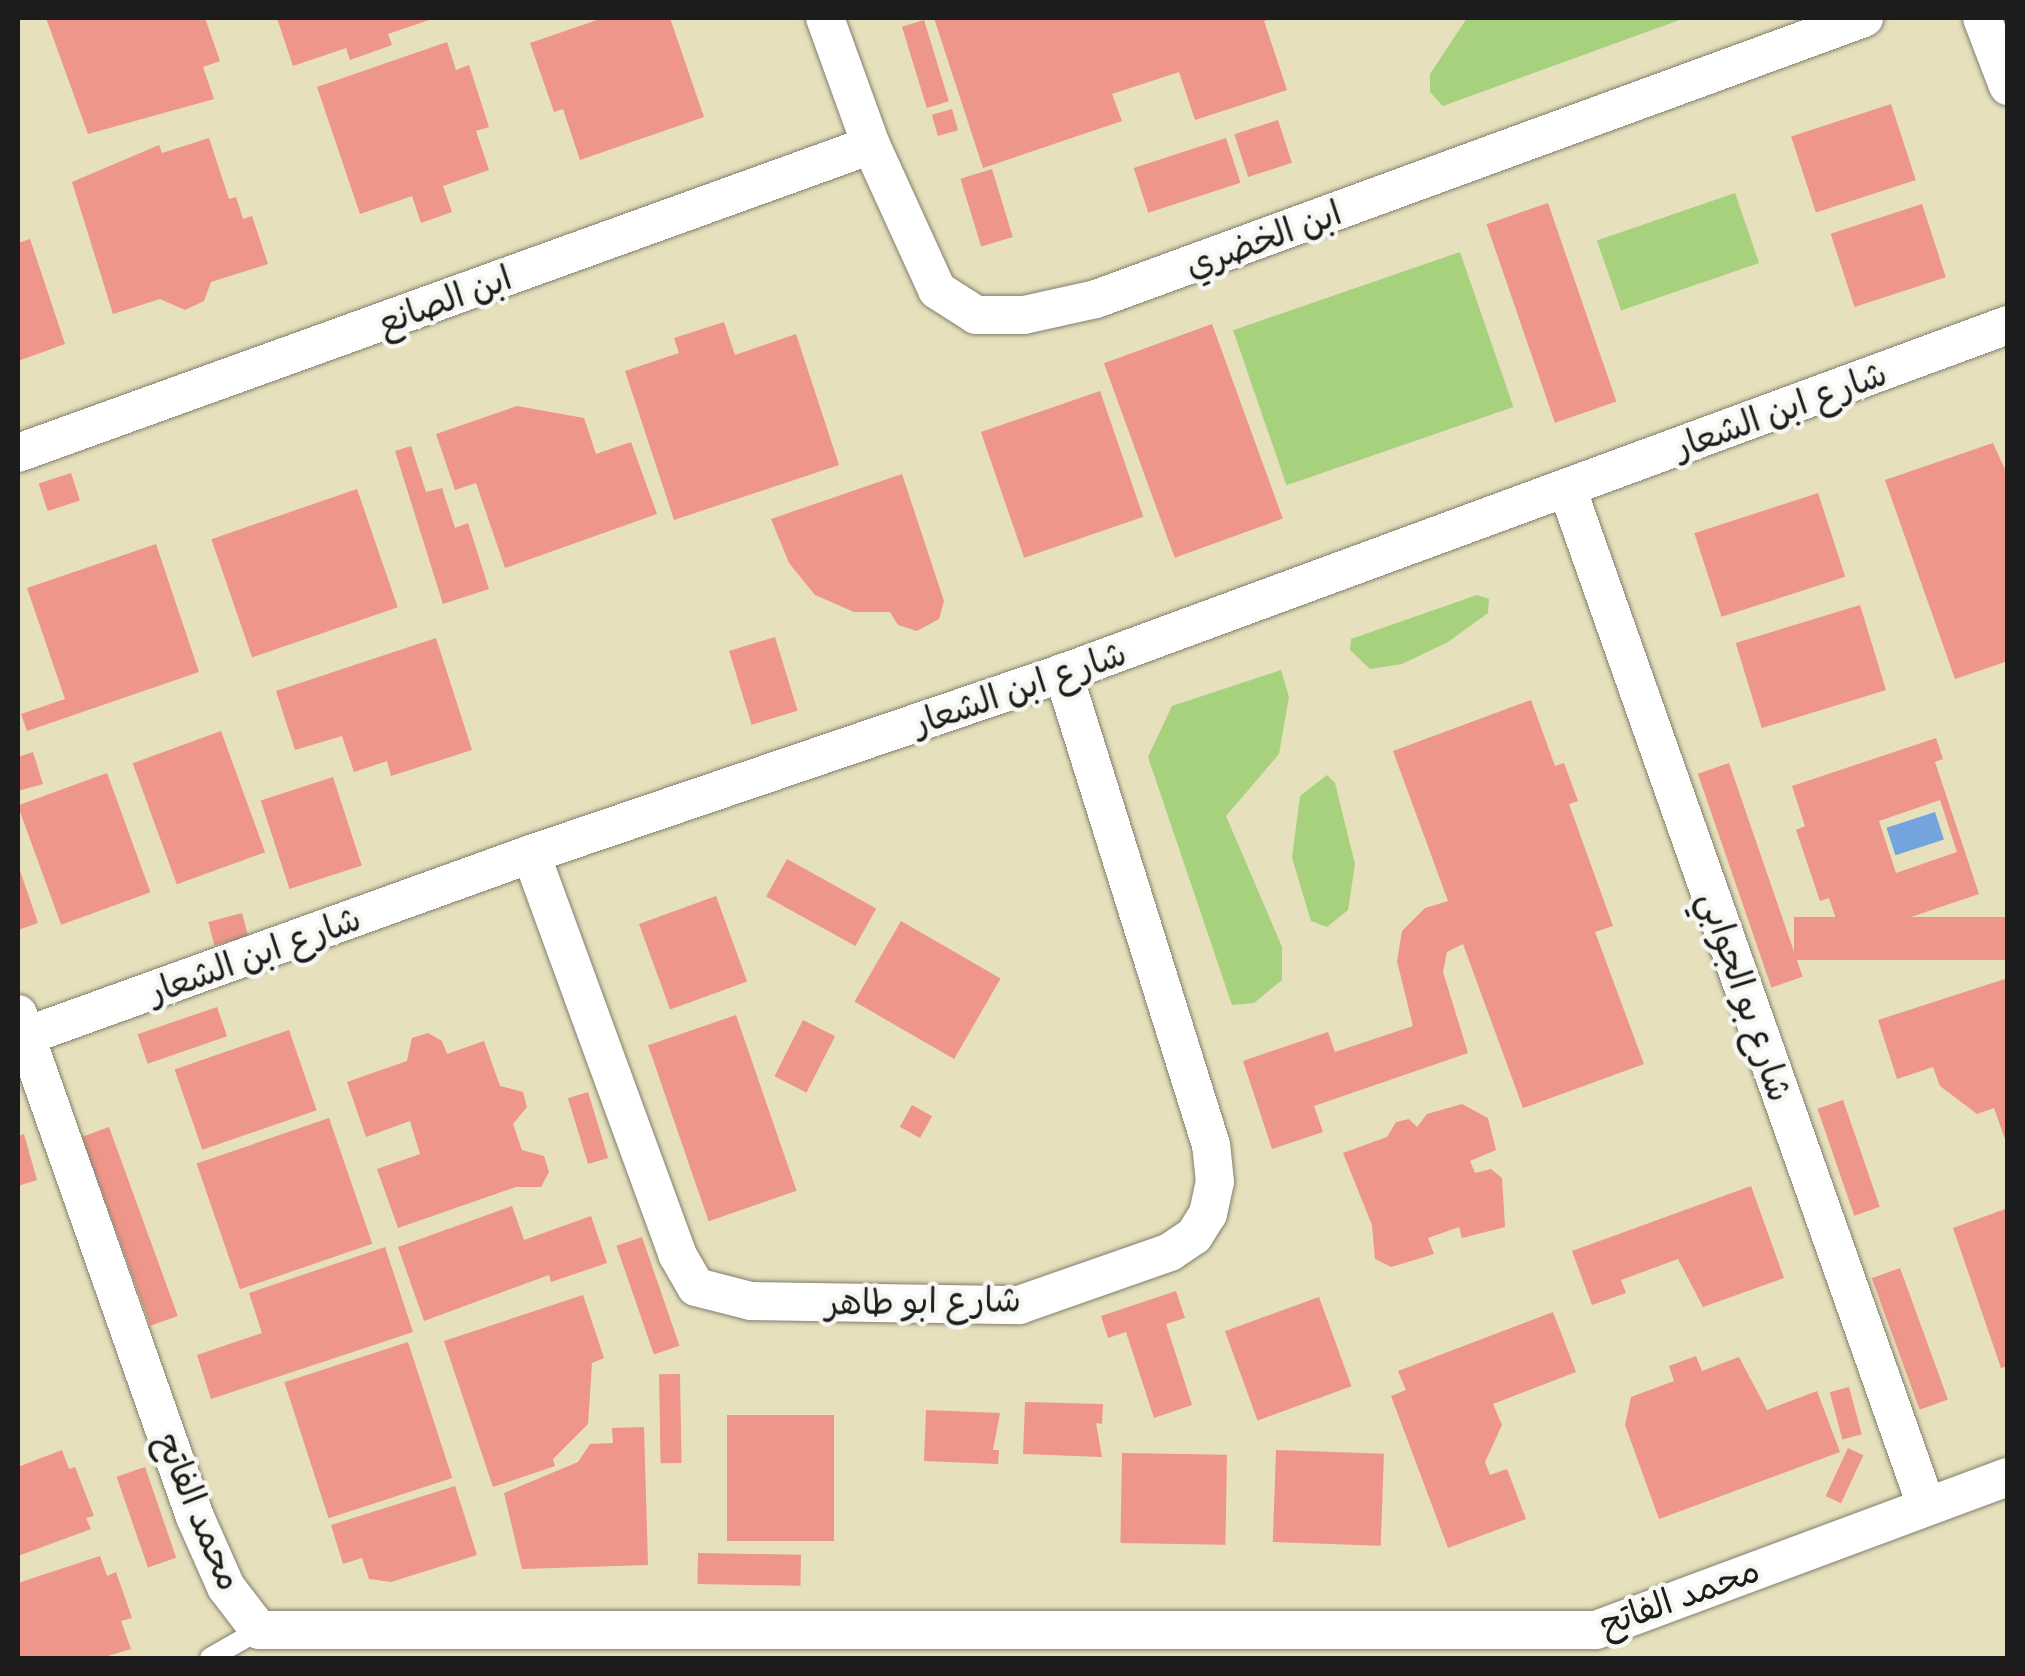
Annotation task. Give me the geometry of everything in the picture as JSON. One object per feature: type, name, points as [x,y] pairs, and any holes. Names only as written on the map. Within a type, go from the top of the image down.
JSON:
[{"type":"street","name":"ابن الخضري","points":[[825,18],[871,145],[937,290],[976,314],[1024,315],[1096,299],[1864,18]]},
{"type":"street","points":[[1982,18],[2008,86]]},
{"type":"street","name":"ابن الصانع","points":[[18,453],[871,145]]},
{"type":"street","name":"شارع ابن الشعار","points":[[22,1025],[1063,674],[2008,325]]},
{"type":"street","name":"شارع بو الجوابي","points":[[1567,488],[1926,1505]]},
{"type":"street","name":"شارع ابو طاهر","points":[[531,854],[678,1254],[696,1287],[751,1301],[1018,1305],[1170,1252],[1194,1236],[1208,1214],[1215,1182],[1211,1145],[1063,674]]},
{"type":"street","name":"محمد الفاتح","points":[[22,1025],[195,1517],[226,1587],[259,1630],[1596,1630],[2008,1477]]},
{"type":"lane","points":[[210,1658],[259,1630]]},
{"type":"green space","points":[[1467,18],[1685,18],[1443,106],[1430,92],[1430,74]]},
{"type":"green space","points":[[1735,193],[1759,263],[1621,311],[1597,241]]},
{"type":"green space","points":[[1460,252],[1513,407],[1286,485],[1233,330]]},
{"type":"green space","points":[[1477,595],[1489,599],[1488,613],[1448,642],[1402,664],[1370,669],[1350,650],[1351,639]]},
{"type":"green space","points":[[1281,670],[1289,697],[1279,754],[1226,816],[1282,947],[1282,980],[1254,1003],[1232,1005],[1148,757],[1172,706]]},
{"type":"green space","points":[[1327,775],[1335,783],[1355,864],[1348,910],[1327,927],[1311,921],[1292,858],[1300,796]]},
{"type":"water","points":[[1935,812],[1944,840],[1895,855],[1886,828]]},
{"type":"building","points":[[46,18],[205,18],[220,61],[203,67],[214,99],[88,134]]},
{"type":"building","points":[[277,18],[435,18],[388,34],[392,45],[350,60],[346,48],[293,66]]},
{"type":"building","points":[[603,18],[670,18],[704,117],[580,160],[563,109],[554,112],[530,43]]},
{"type":"building","points":[[934,18],[1274,18],[1264,21],[1287,90],[1195,120],[1179,72],[1112,94],[1122,121],[983,168]]},
{"type":"building","points":[[924,20],[949,101],[927,108],[902,27]]},
{"type":"building","points":[[447,42],[456,70],[469,65],[489,127],[476,131],[489,170],[443,186],[452,212],[421,223],[412,196],[360,214],[317,87]]},
{"type":"building","points":[[1891,104],[1916,180],[1816,213],[1791,136]]},
{"type":"building","points":[[952,109],[958,130],[938,136],[932,115]]},
{"type":"building","points":[[1278,120],[1292,163],[1248,177],[1234,134]]},
{"type":"building","points":[[209,138],[229,199],[236,197],[243,219],[252,216],[268,264],[211,282],[204,301],[185,310],[160,299],[113,314],[72,182],[159,145],[162,153]]},
{"type":"building","points":[[1226,138],[1241,183],[1148,213],[1134,168]]},
{"type":"building","points":[[992,169],[1013,237],[981,247],[960,179]]},
{"type":"building","points":[[1548,203],[1616,402],[1555,423],[1487,224]]},
{"type":"building","points":[[1922,204],[1946,277],[1854,307],[1831,234]]},
{"type":"building","points":[[30,239],[65,344],[18,361],[18,243]]},
{"type":"building","points":[[724,322],[735,355],[796,334],[839,465],[674,520],[625,371],[679,353],[674,338]]},
{"type":"building","points":[[1212,324],[1283,519],[1175,558],[1104,363]]},
{"type":"building","points":[[1100,391],[1143,517],[1024,558],[981,432]]},
{"type":"building","points":[[517,406],[584,418],[596,454],[631,442],[657,514],[505,568],[476,483],[455,490],[436,434]]},
{"type":"building","points":[[1993,443],[2008,476],[2008,661],[1955,679],[1885,480]]},
{"type":"building","points":[[411,446],[426,492],[442,488],[455,528],[468,523],[489,589],[443,604],[395,451]]},
{"type":"building","points":[[71,473],[80,501],[48,511],[39,484]]},
{"type":"building","points":[[902,474],[944,601],[939,619],[917,631],[898,625],[890,612],[854,612],[815,595],[789,563],[771,519]]},
{"type":"building","points":[[357,489],[398,607],[252,657],[211,539]]},
{"type":"building","points":[[1818,493],[1845,577],[1722,617],[1694,533]]},
{"type":"building","points":[[156,544],[199,672],[27,731],[21,714],[65,699],[27,588]]},
{"type":"building","points":[[1860,605],[1886,690],[1762,728],[1736,643]]},
{"type":"building","points":[[775,637],[798,711],[752,725],[729,651]]},
{"type":"building","points":[[436,638],[472,750],[391,776],[387,761],[354,772],[342,736],[295,750],[276,691]]},
{"type":"building","points":[[1531,700],[1555,766],[1564,763],[1578,801],[1569,804],[1613,926],[1595,932],[1644,1064],[1523,1108],[1463,944],[1447,952],[1443,972],[1468,1053],[1314,1106],[1323,1132],[1272,1149],[1243,1061],[1328,1032],[1335,1052],[1413,1026],[1397,961],[1402,931],[1425,908],[1448,901],[1393,751]]},
{"type":"building","points":[[221,731],[265,852],[177,884],[133,763]]},
{"type":"building","points":[[1936,738],[1943,759],[1935,762],[1979,894],[1843,940],[1829,898],[1820,901],[1796,830],[1805,826],[1792,786]],"holes":[[[1940,800],[1957,852],[1896,873],[1879,821]]]},
{"type":"building","points":[[33,752],[43,784],[18,791],[18,757]]},
{"type":"building","points":[[1729,763],[1803,977],[1771,987],[1698,774]]},
{"type":"building","points":[[107,773],[150,892],[61,925],[18,805]]},
{"type":"building","points":[[333,777],[362,865],[289,889],[261,800]]},
{"type":"building","points":[[787,859],[876,908],[855,946],[766,897]]},
{"type":"building","points":[[18,865],[38,923],[18,930]]},
{"type":"building","points":[[716,896],[747,982],[670,1010],[639,924]]},
{"type":"building","points":[[242,913],[248,936],[214,945],[208,922]]},
{"type":"building","points":[[1794,917],[2008,917],[2008,960],[1794,960]]},
{"type":"building","points":[[901,921],[1001,978],[954,1059],[854,1002]]},
{"type":"building","points":[[2008,978],[2007,1145],[1994,1108],[1977,1114],[1940,1086],[1933,1067],[1897,1079],[1878,1020]]},
{"type":"building","points":[[217,1007],[227,1036],[148,1064],[138,1034]]},
{"type":"building","points":[[736,1015],[797,1191],[709,1221],[648,1045]]},
{"type":"building","points":[[803,1020],[835,1036],[806,1092],[774,1076]]},
{"type":"building","points":[[289,1030],[317,1110],[202,1150],[175,1069]]},
{"type":"building","points":[[428,1033],[442,1041],[447,1054],[484,1041],[500,1086],[523,1092],[527,1107],[513,1124],[522,1150],[544,1156],[549,1172],[541,1187],[516,1187],[398,1228],[377,1169],[420,1154],[410,1121],[366,1137],[347,1082],[407,1061],[412,1038]]},
{"type":"building","points":[[588,1092],[608,1158],[588,1164],[568,1098]]},
{"type":"building","points":[[1843,1100],[1880,1207],[1854,1216],[1817,1109]]},
{"type":"building","points":[[1462,1104],[1488,1118],[1496,1150],[1470,1161],[1475,1173],[1491,1169],[1502,1178],[1505,1227],[1462,1238],[1459,1227],[1428,1238],[1434,1254],[1391,1267],[1375,1259],[1372,1225],[1343,1153],[1387,1137],[1396,1122],[1409,1119],[1417,1127],[1427,1114]]},
{"type":"building","points":[[912,1105],[932,1116],[920,1138],[900,1127]]},
{"type":"building","points":[[329,1118],[372,1244],[240,1289],[197,1164]]},
{"type":"building","points":[[109,1127],[178,1316],[150,1326],[82,1137]]},
{"type":"building","points":[[24,1134],[37,1180],[18,1186],[18,1136]]},
{"type":"building","points":[[1751,1186],[1784,1278],[1703,1307],[1678,1259],[1621,1280],[1626,1293],[1592,1305],[1572,1251]]},
{"type":"building","points":[[512,1206],[524,1240],[591,1216],[607,1263],[551,1282],[549,1275],[424,1321],[398,1247]]},
{"type":"building","points":[[2008,1208],[2008,1366],[2001,1368],[1953,1228]]},
{"type":"building","points":[[642,1237],[679,1346],[654,1355],[616,1246]]},
{"type":"building","points":[[385,1247],[413,1332],[211,1399],[197,1355],[262,1333],[249,1293]]},
{"type":"building","points":[[1900,1268],[1948,1400],[1920,1410],[1872,1278]]},
{"type":"building","points":[[1176,1291],[1185,1318],[1166,1324],[1192,1405],[1154,1418],[1126,1332],[1108,1338],[1101,1316]]},
{"type":"building","points":[[583,1295],[604,1358],[592,1363],[588,1424],[553,1459],[555,1466],[493,1487],[444,1341]]},
{"type":"building","points":[[1319,1297],[1351,1386],[1258,1420],[1225,1331]]},
{"type":"building","points":[[1553,1312],[1576,1372],[1493,1404],[1502,1425],[1485,1462],[1490,1475],[1507,1469],[1526,1519],[1448,1548],[1391,1396],[1406,1390],[1398,1371]]},
{"type":"building","points":[[408,1342],[452,1478],[329,1518],[284,1382]]},
{"type":"building","points":[[1696,1356],[1702,1371],[1739,1357],[1767,1410],[1817,1391],[1840,1452],[1659,1519],[1625,1425],[1631,1397],[1674,1381],[1669,1366]]},
{"type":"building","points":[[659,1374],[680,1374],[682,1463],[661,1463]]},
{"type":"building","points":[[1849,1387],[1862,1434],[1842,1440],[1830,1392]]},
{"type":"building","points":[[1025,1402],[1103,1404],[1102,1424],[1096,1423],[1102,1457],[1023,1454]]},
{"type":"building","points":[[926,1410],[1000,1413],[993,1450],[999,1450],[998,1464],[924,1461]]},
{"type":"building","points":[[727,1415],[834,1415],[834,1541],[727,1541]]},
{"type":"building","points":[[644,1427],[648,1565],[522,1569],[504,1493],[578,1462],[590,1444],[613,1443],[612,1428]]},
{"type":"building","points":[[1848,1448],[1863,1455],[1841,1503],[1826,1496]]},
{"type":"building","points":[[62,1450],[69,1469],[75,1467],[94,1516],[86,1518],[91,1529],[18,1556],[18,1467]]},
{"type":"building","points":[[1276,1450],[1384,1454],[1381,1546],[1273,1542]]},
{"type":"building","points":[[1122,1453],[1227,1455],[1225,1545],[1120,1543]]},
{"type":"building","points":[[145,1467],[176,1558],[148,1568],[117,1477]]},
{"type":"building","points":[[455,1486],[477,1555],[391,1582],[369,1579],[362,1558],[343,1564],[331,1525]]},
{"type":"building","points":[[698,1553],[801,1555],[800,1586],[697,1584]]},
{"type":"building","points":[[100,1556],[107,1576],[116,1572],[132,1618],[121,1621],[131,1649],[101,1658],[18,1658],[18,1583]]}]
